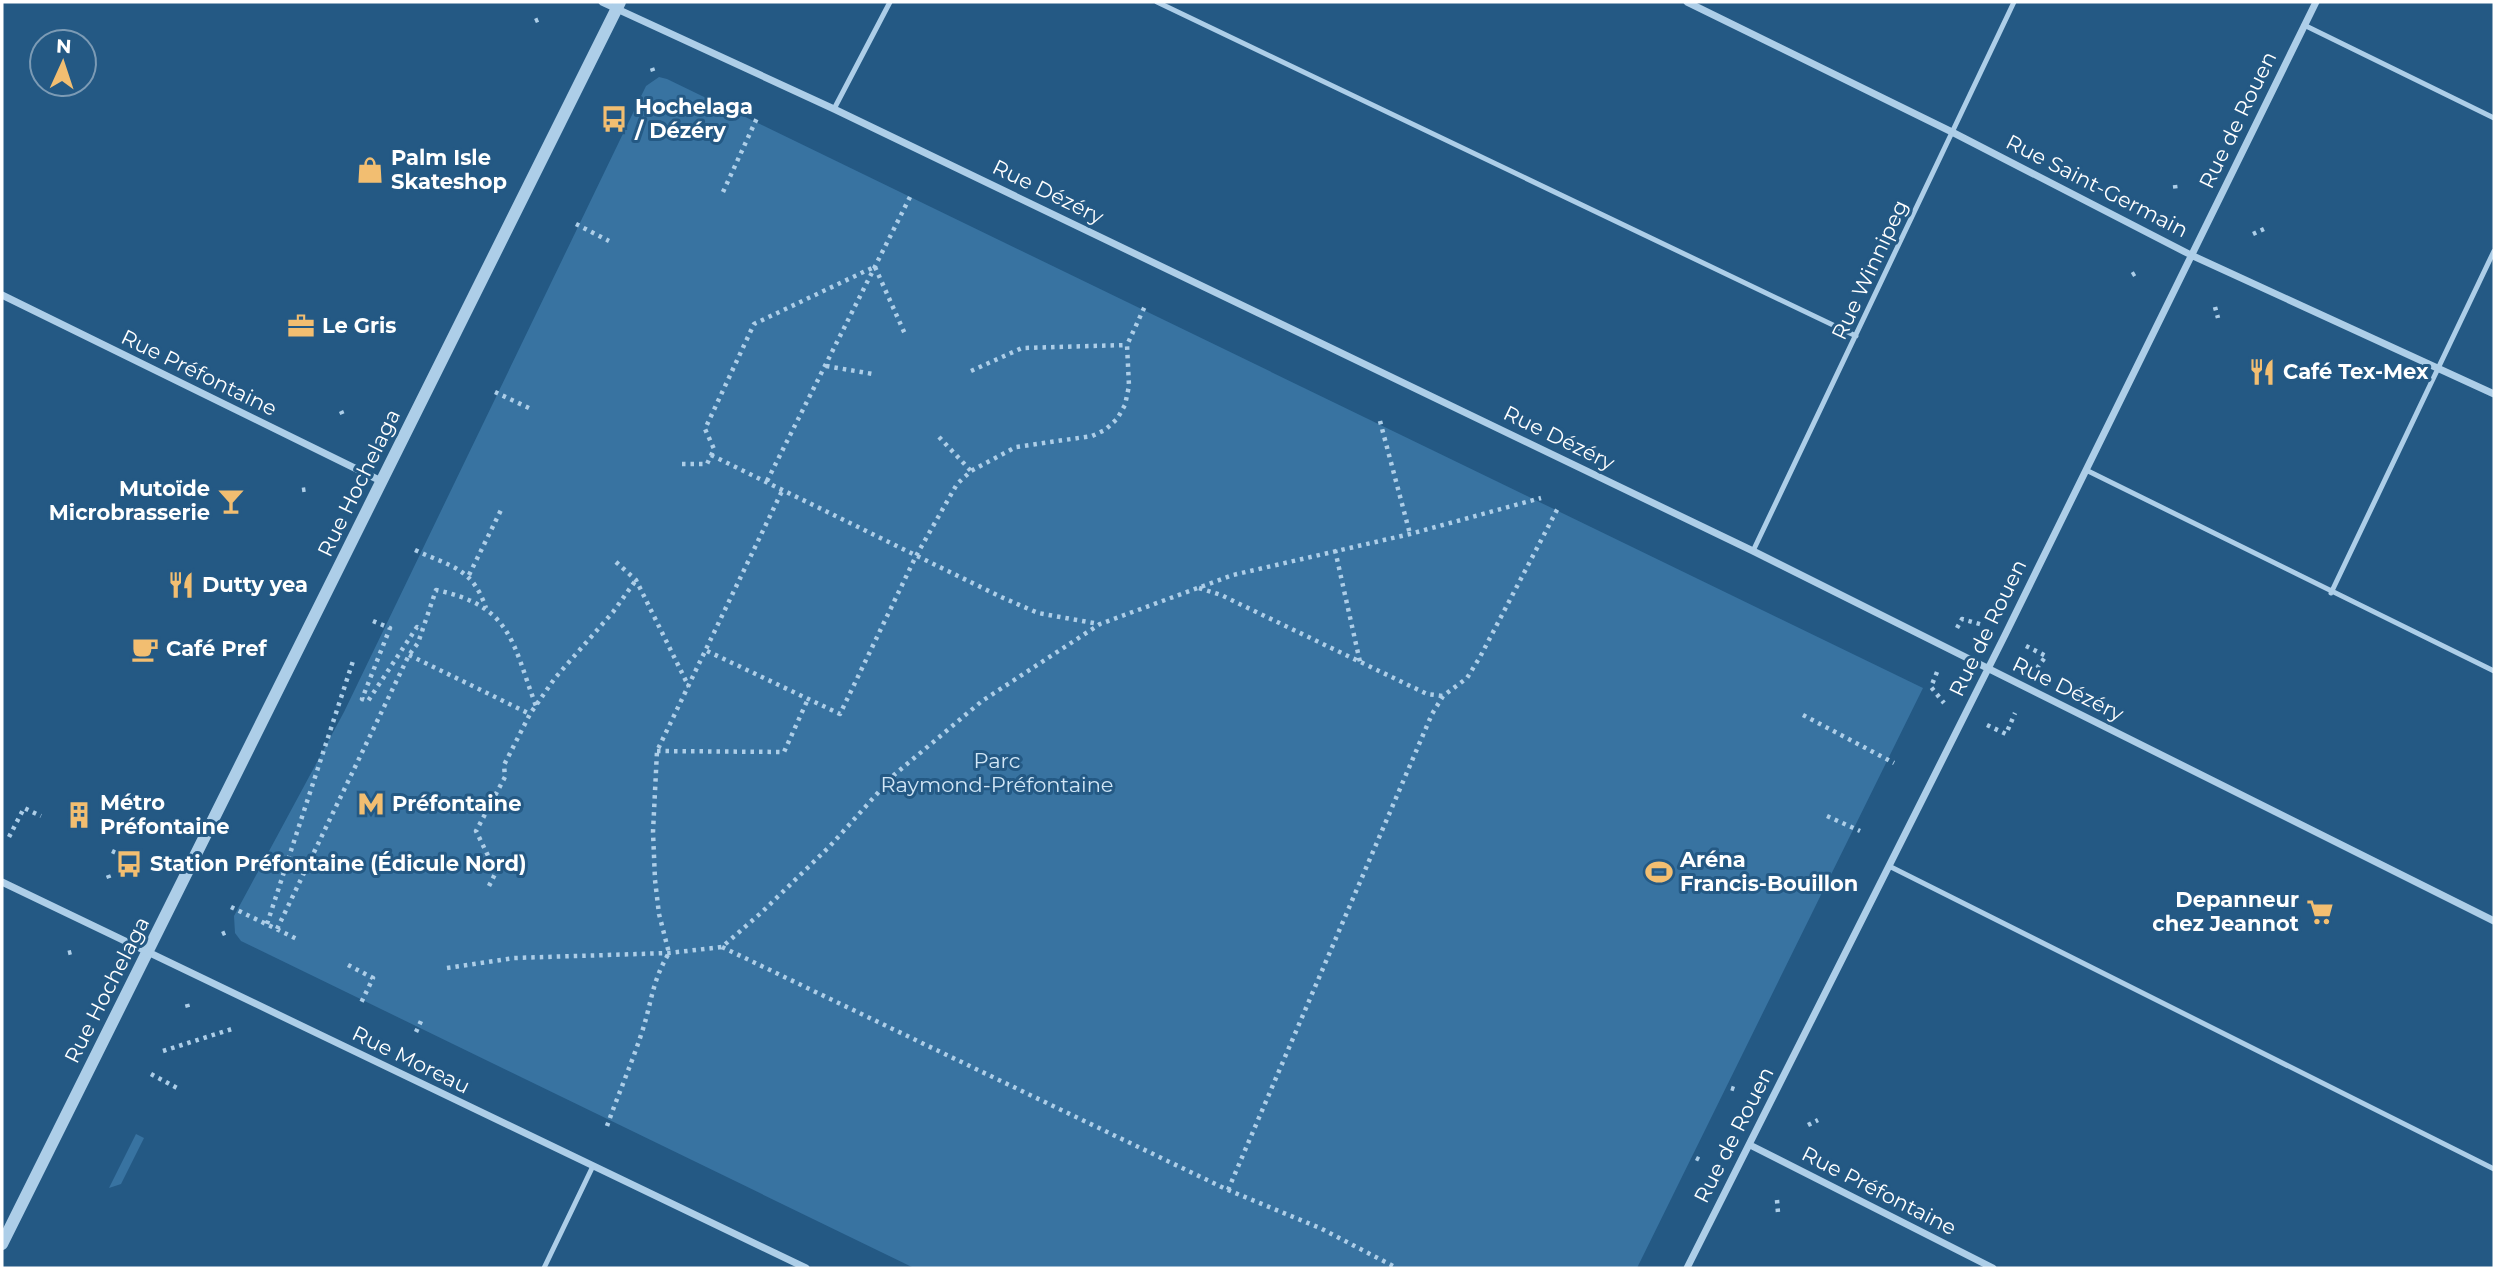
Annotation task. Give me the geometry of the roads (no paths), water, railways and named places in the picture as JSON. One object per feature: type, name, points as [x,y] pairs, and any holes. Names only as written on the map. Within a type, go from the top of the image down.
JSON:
[{"type":"street","name":"Rue Dézéry","points":[[602,2],[619,5],[1753,551],[2494,921]]},
{"type":"street","name":"Rue Saint-Germain","points":[[1687,2],[1952,132],[2191,254],[2494,394]]},
{"type":"street","name":"Rue de Rouen","points":[[1687,1268],[2086,470],[2316,2]]},
{"type":"street","name":"Rue Hochelaga","points":[[2,1244],[619,5]]},
{"type":"street","name":"Rue Préfontaine","points":[[2,295],[381,481]]},
{"type":"street","name":"Rue Moreau","points":[[2,882],[806,1268]]},
{"type":"street","name":"Rue Préfontaine","points":[[1750,1145],[1993,1268]]},
{"type":"lane","points":[[834,108],[890,2]]},
{"type":"lane","points":[[1157,2],[1856,336]]},
{"type":"lane","name":"Rue Winnipeg","points":[[1753,551],[2014,2]]},
{"type":"lane","points":[[2304,25],[2494,118]]},
{"type":"lane","points":[[2332,593],[2494,251]]},
{"type":"lane","points":[[2086,470],[2332,593],[2494,670]]},
{"type":"lane","points":[[1889,866],[2494,1169]]},
{"type":"lane","points":[[544,1268],[593,1166]]},
{"type":"place","name":"Hochelaga / Dézéry","points":[[614,119]]},
{"type":"place","name":"Palm Isle Skateshop","points":[[370,170]]},
{"type":"place","name":"Le Gris","points":[[301,326]]},
{"type":"place","name":"Café Tex-Mex","points":[[2262,372]]},
{"type":"place","name":"Mutoïde Microbrasserie","points":[[231,501]]},
{"type":"place","name":"Dutty yea","points":[[181,585]]},
{"type":"place","name":"Café Pref","points":[[145,649]]},
{"type":"place","name":"Préfontaine","points":[[371,804]]},
{"type":"place","name":"Métro Préfontaine","points":[[79,815]]},
{"type":"place","name":"Station Préfontaine (Édicule Nord)","points":[[129,864]]},
{"type":"place","name":"Aréna Francis-Bouillon","points":[[1659,872]]},
{"type":"place","name":"Depanneur chez Jeannot","points":[[2320,912]]},
{"type":"park label","name":"Parc Raymond-Préfontaine","points":[[997,773]]}]
